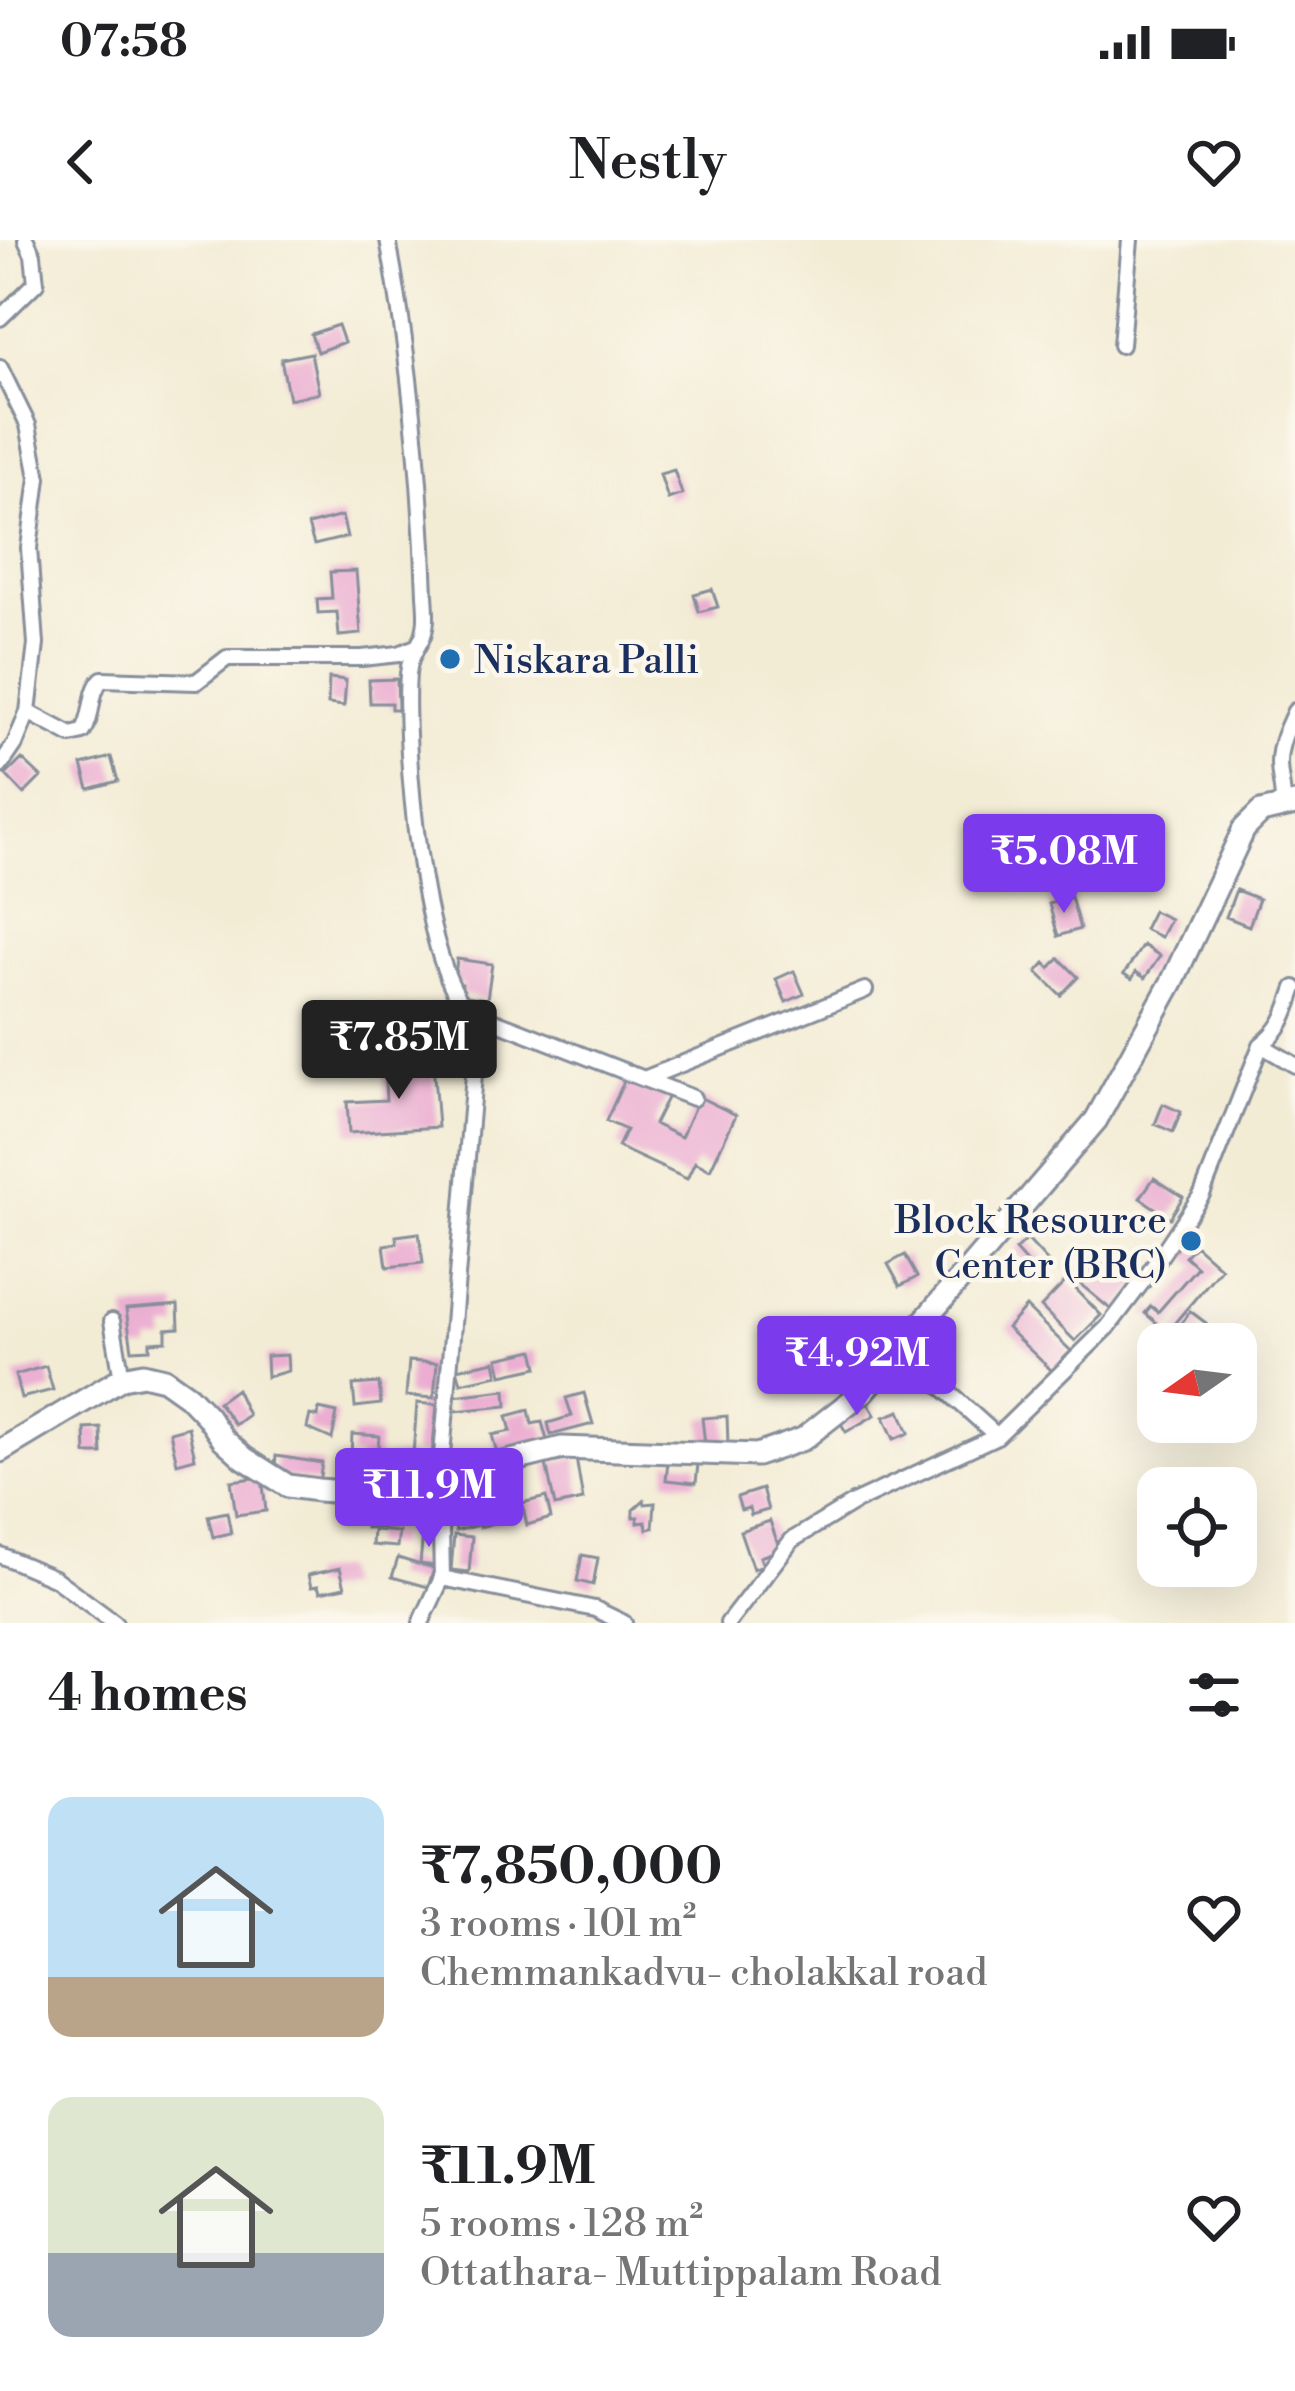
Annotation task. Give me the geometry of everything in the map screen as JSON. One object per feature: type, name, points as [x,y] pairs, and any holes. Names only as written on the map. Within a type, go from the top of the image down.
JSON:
[{"type":"main road","points":[[0,1451],[122,1378],[142,1374],[164,1379],[208,1416],[244,1458],[287,1486],[357,1493],[440,1479],[562,1448],[757,1455],[803,1439],[864,1391],[1096,1120],[1180,967],[1244,829],[1261,812],[1289,805]]},
{"type":"street","points":[[0,318],[36,283],[26,240]]},
{"type":"street","points":[[388,240],[410,370],[423,534],[426,619],[409,666],[411,779],[429,914],[439,949],[460,1003],[479,1015],[693,1098]]},
{"type":"street","points":[[1121,345],[1130,240]]},
{"type":"street","points":[[0,368],[28,425],[38,478],[29,548],[35,644],[28,712],[0,766]]},
{"type":"street","points":[[28,712],[71,735],[83,732],[91,720],[96,685],[111,676],[196,682],[226,658],[362,658],[416,647]]},
{"type":"street","points":[[1289,805],[1279,764],[1282,739],[1295,711]]},
{"type":"street","points":[[728,1623],[792,1540],[853,1503],[998,1436],[1108,1327],[1202,1194],[1262,1045],[1279,1031],[1291,1011],[1295,988]]},
{"type":"street","points":[[644,1079],[865,990]]},
{"type":"street","points":[[421,1623],[442,1578],[440,1479],[479,1015]]},
{"type":"street","points":[[1262,1045],[1295,1065]]},
{"type":"street","points":[[112,1321],[122,1378]]},
{"type":"street","points":[[903,1346],[998,1436]]},
{"type":"street","points":[[0,1555],[54,1578],[115,1623]]},
{"type":"street","points":[[442,1578],[595,1609],[624,1623]]},
{"type":"building","points":[[338,325],[344,342],[317,352],[311,334]]},
{"type":"building","points":[[311,353],[319,393],[289,399],[281,359]]},
{"type":"building","points":[[674,470],[682,494],[668,499],[660,474]]},
{"type":"building","points":[[342,516],[347,537],[314,545],[308,525]]},
{"type":"building","points":[[356,571],[361,634],[339,636],[337,612],[318,613],[317,599],[332,598],[330,572]]},
{"type":"building","points":[[712,589],[718,607],[699,612],[694,594]]},
{"type":"building","points":[[329,678],[346,680],[344,706],[328,704]]},
{"type":"building","points":[[397,679],[398,709],[391,709],[391,703],[370,703],[369,680]]},
{"type":"building","points":[[111,757],[118,781],[89,789],[82,765]]},
{"type":"building","points":[[22,759],[41,777],[24,794],[6,775]]},
{"type":"building","points":[[994,836],[1012,837],[1010,866],[991,867]]},
{"type":"building","points":[[1236,890],[1259,899],[1249,926],[1226,917]]},
{"type":"building","points":[[1071,897],[1080,929],[1058,936],[1049,904]]},
{"type":"building","points":[[1153,911],[1170,919],[1161,937],[1144,929]]},
{"type":"building","points":[[1143,945],[1160,956],[1145,978],[1136,972],[1132,979],[1124,974]]},
{"type":"building","points":[[1059,958],[1078,977],[1061,995],[1037,972],[1045,963],[1050,968]]},
{"type":"building","points":[[457,959],[492,964],[487,999],[461,995],[462,984],[454,983]]},
{"type":"building","points":[[794,971],[804,994],[786,1002],[776,979]]},
{"type":"building","points":[[433,1063],[438,1127],[349,1133],[347,1102],[386,1100],[384,1066]]},
{"type":"building","points":[[626,1077],[668,1096],[654,1124],[681,1137],[699,1097],[736,1115],[710,1170],[695,1162],[687,1179],[618,1147],[626,1130],[606,1121]]},
{"type":"building","points":[[1163,1104],[1181,1112],[1173,1132],[1155,1124]]},
{"type":"building","points":[[1154,1178],[1183,1197],[1170,1218],[1140,1198]]},
{"type":"building","points":[[419,1233],[423,1263],[387,1267],[384,1245],[397,1243],[396,1236]]},
{"type":"building","points":[[1027,1239],[1051,1265],[1038,1276],[1015,1250]]},
{"type":"building","points":[[1195,1245],[1221,1268],[1175,1323],[1157,1323],[1145,1313],[1151,1306],[1158,1312],[1197,1267],[1185,1256]]},
{"type":"building","points":[[1077,1252],[1087,1260],[1090,1255],[1114,1275],[1126,1270],[1141,1283],[1115,1313],[1068,1274],[1071,1271],[1065,1267]]},
{"type":"building","points":[[905,1255],[917,1277],[900,1286],[888,1264]]},
{"type":"building","points":[[1067,1280],[1101,1315],[1075,1341],[1041,1307]]},
{"type":"building","points":[[178,1305],[179,1328],[166,1329],[166,1341],[150,1342],[150,1349],[132,1350],[126,1309]]},
{"type":"building","points":[[1026,1307],[1071,1351],[1052,1371],[1007,1328]]},
{"type":"building","points":[[1190,1311],[1206,1323],[1182,1323]]},
{"type":"building","points":[[874,1317],[882,1329],[860,1343],[852,1331]]},
{"type":"building","points":[[931,1328],[951,1352],[935,1365],[915,1341]]},
{"type":"building","points":[[534,1350],[538,1367],[502,1375],[498,1358]]},
{"type":"building","points":[[287,1355],[288,1371],[267,1377],[266,1356]]},
{"type":"building","points":[[409,1361],[437,1363],[434,1398],[406,1396]]},
{"type":"building","points":[[495,1361],[498,1375],[461,1383],[457,1369]]},
{"type":"building","points":[[46,1366],[53,1390],[21,1398],[15,1375]]},
{"type":"building","points":[[379,1383],[381,1404],[355,1407],[353,1385]]},
{"type":"building","points":[[236,1389],[248,1415],[235,1425],[218,1402]]},
{"type":"building","points":[[506,1390],[507,1406],[454,1411],[453,1396]]},
{"type":"building","points":[[584,1393],[593,1424],[551,1435],[548,1423],[572,1416],[566,1398]]},
{"type":"building","points":[[417,1403],[437,1405],[432,1456],[413,1454]]},
{"type":"building","points":[[868,1403],[875,1415],[846,1432],[839,1420]]},
{"type":"building","points":[[319,1409],[337,1413],[332,1439],[307,1428],[310,1415],[318,1417]]},
{"type":"building","points":[[529,1410],[532,1424],[542,1422],[547,1440],[497,1453],[492,1435],[511,1431],[507,1416]]},
{"type":"building","points":[[900,1411],[909,1433],[894,1439],[884,1417]]},
{"type":"building","points":[[727,1416],[728,1444],[705,1444],[702,1418]]},
{"type":"building","points":[[188,1427],[195,1458],[177,1463],[170,1432]]},
{"type":"building","points":[[101,1428],[102,1454],[86,1454],[85,1429]]},
{"type":"building","points":[[352,1434],[379,1436],[376,1474],[359,1472],[360,1457],[351,1456]]},
{"type":"building","points":[[276,1456],[322,1463],[319,1483],[274,1475]]},
{"type":"building","points":[[409,1456],[411,1475],[380,1478],[379,1459]]},
{"type":"building","points":[[576,1458],[583,1500],[555,1506],[546,1464]]},
{"type":"building","points":[[668,1461],[698,1464],[696,1483],[666,1480]]},
{"type":"building","points":[[505,1472],[508,1485],[451,1501],[448,1489]]},
{"type":"building","points":[[262,1477],[266,1511],[236,1515],[231,1481]]},
{"type":"building","points":[[762,1489],[768,1510],[751,1515],[749,1508],[741,1510],[737,1497]]},
{"type":"building","points":[[493,1497],[500,1521],[480,1527],[473,1502]]},
{"type":"building","points":[[546,1497],[551,1518],[527,1525],[522,1503]]},
{"type":"building","points":[[470,1499],[476,1526],[456,1531],[450,1503]]},
{"type":"building","points":[[644,1500],[655,1503],[653,1528],[647,1529],[646,1522],[638,1523],[638,1517],[633,1517],[633,1510]]},
{"type":"building","points":[[415,1501],[416,1527],[366,1528],[366,1502]]},
{"type":"building","points":[[227,1512],[231,1533],[213,1537],[208,1516]]},
{"type":"building","points":[[770,1521],[780,1550],[760,1557],[763,1565],[753,1569],[740,1531]]},
{"type":"building","points":[[373,1530],[399,1532],[397,1547],[372,1545]]},
{"type":"building","points":[[423,1533],[438,1535],[436,1566],[420,1564]]},
{"type":"building","points":[[454,1535],[472,1537],[469,1572],[451,1570]]},
{"type":"building","points":[[582,1555],[598,1558],[593,1585],[577,1581]]},
{"type":"building","points":[[398,1558],[434,1569],[428,1587],[392,1577]]},
{"type":"building","points":[[340,1568],[345,1587],[320,1592],[318,1586],[311,1587],[308,1575]]},
{"type":"place","name":"Niskara Palli","points":[[450,659]]},
{"type":"place","name":"Block Resource Center (BRC)","points":[[1191,1241]]}]
